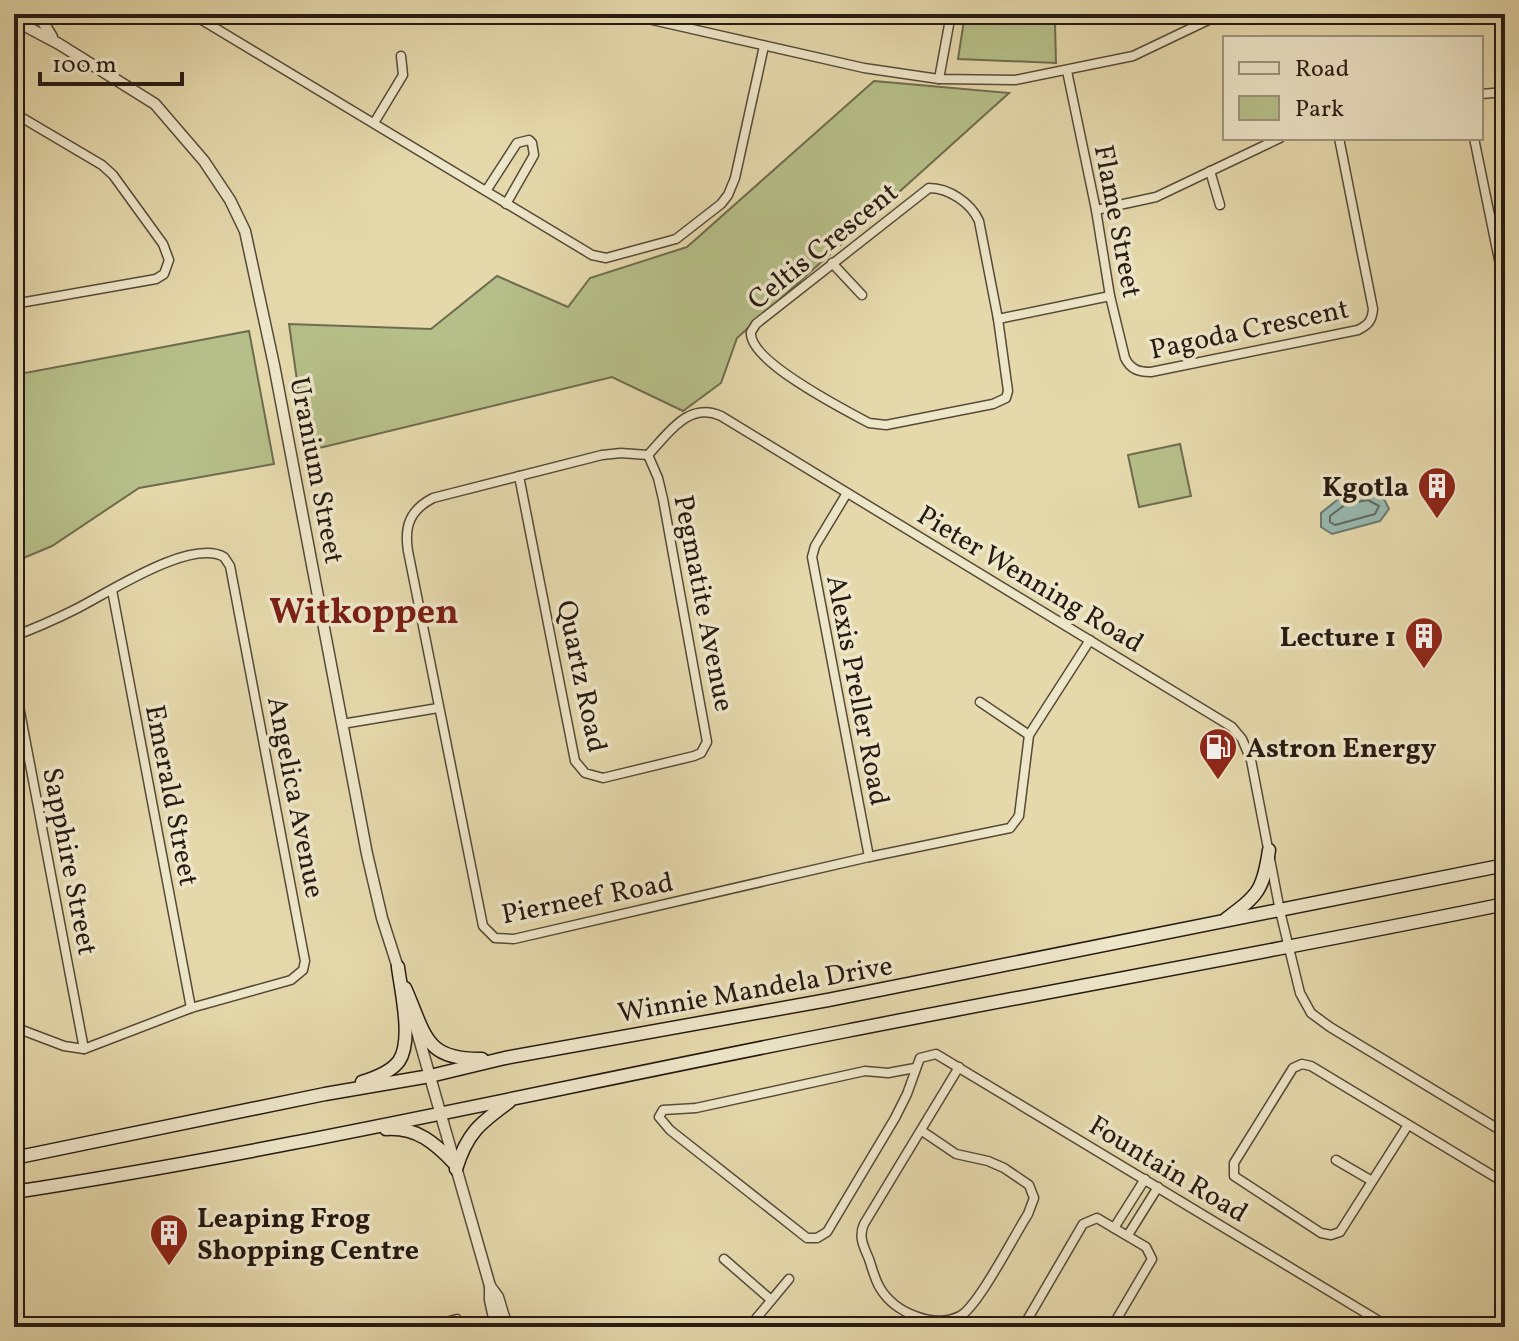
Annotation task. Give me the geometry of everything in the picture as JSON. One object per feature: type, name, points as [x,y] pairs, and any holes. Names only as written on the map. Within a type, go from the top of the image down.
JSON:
[{"type":"main road","points":[[1220,923],[1253,899],[1265,875],[1269,850]]},
{"type":"main road","name":"Winnie Mandela Drive","points":[[14,1158],[325,1094],[430,1076],[505,1058],[843,998],[1505,865]]},
{"type":"main road","name":"Winnie Mandela Drive","points":[[14,1192],[125,1175],[348,1132],[860,1028],[1505,904]]},
{"type":"main road","points":[[325,1094],[389,1071],[399,1061],[405,1044],[405,1030],[398,967]]},
{"type":"main road","points":[[403,986],[427,1037],[438,1051],[454,1058],[505,1058]]},
{"type":"main road","points":[[348,1132],[395,1128],[413,1132],[434,1142],[456,1166],[473,1131],[515,1097]]},
{"type":"street","points":[[14,20],[18,14]]},
{"type":"street","points":[[38,14],[47,32],[59,44]]},
{"type":"street","points":[[192,14],[599,258],[646,249],[683,235],[713,213],[728,195],[753,103],[764,46]]},
{"type":"street","points":[[626,14],[864,68],[939,79],[1015,80],[1133,56],[1221,14]]},
{"type":"street","points":[[939,79],[951,14]]},
{"type":"street","name":"Uranium Street","points":[[14,20],[144,97],[168,117],[221,187],[245,231],[367,854],[382,918],[490,1286]]},
{"type":"street","points":[[374,123],[403,75],[401,56]]},
{"type":"street","name":"Flame Street","points":[[1067,71],[1110,296],[1125,358],[1139,372]]},
{"type":"street","points":[[1483,94],[1505,92]]},
{"type":"street","points":[[14,113],[102,165],[113,175],[163,244],[169,260],[164,274],[156,279],[14,304]]},
{"type":"street","points":[[486,191],[517,143],[529,140],[534,155],[506,204]]},
{"type":"street","points":[[1096,210],[1156,197],[1276,140]]},
{"type":"street","name":"Pagoda Crescent","points":[[1139,372],[1358,330],[1367,325],[1372,319],[1373,309],[1339,140]]},
{"type":"street","points":[[1474,140],[1505,289]]},
{"type":"street","points":[[1210,171],[1220,205]]},
{"type":"street","name":"Celtis Crescent","points":[[929,188],[937,188],[962,200],[975,214],[998,319],[1008,391],[1006,398],[993,404],[886,425],[869,423],[768,362],[750,338],[756,324],[832,263],[929,188]]},
{"type":"street","points":[[832,263],[862,295]]},
{"type":"street","points":[[998,319],[1110,296]]},
{"type":"street","name":"Pieter Wenning Road","points":[[648,455],[689,414],[710,411],[1225,722],[1236,731],[1251,760],[1288,948],[1300,993],[1311,1013],[1505,1133]]},
{"type":"street","name":"Pierneef Road","points":[[648,455],[613,453],[433,498],[416,509],[407,526],[406,538],[438,708],[483,926],[495,938],[514,939],[869,857],[1010,828],[1019,816],[1029,735],[1090,640]]},
{"type":"street","name":"Pegmatite Avenue","points":[[648,455],[663,499],[707,729],[706,745],[701,753],[694,756]]},
{"type":"street","name":"Quartz Road","points":[[519,476],[578,767],[585,773],[603,778],[694,756]]},
{"type":"street","name":"Alexis Preller Road","points":[[847,493],[815,546],[812,557],[869,857]]},
{"type":"street","name":"Angelica Avenue","points":[[14,636],[61,617],[135,576],[181,558],[215,554],[227,560],[304,953],[303,970],[291,980],[191,1008],[84,1049]]},
{"type":"street","name":"Emerald Street","points":[[112,590],[191,1008]]},
{"type":"street","name":"Sapphire Street","points":[[14,680],[84,1049]]},
{"type":"street","points":[[980,702],[1029,735]]},
{"type":"street","points":[[342,724],[438,708]]},
{"type":"street","points":[[14,1027],[64,1046],[84,1049]]},
{"type":"street","name":"Fountain Road","points":[[915,1068],[920,1058],[936,1054],[1389,1327]]},
{"type":"street","points":[[1408,1125],[1340,1232],[1326,1235],[1237,1180],[1233,1171],[1234,1163],[1293,1068],[1302,1064],[1311,1066],[1505,1183]]},
{"type":"street","points":[[922,1131],[956,1154],[1004,1168],[1029,1185],[1034,1198],[1028,1214],[972,1306],[957,1318],[932,1321],[899,1306],[880,1288],[861,1238],[864,1224],[959,1067]]},
{"type":"street","points":[[915,1068],[895,1118],[827,1232],[817,1238],[807,1238],[670,1130],[659,1117],[663,1110],[696,1108],[865,1071],[888,1073],[915,1068]]},
{"type":"street","points":[[1336,1160],[1372,1181]]},
{"type":"street","points":[[1114,1228],[1145,1179]]},
{"type":"street","points":[[1128,1235],[1158,1187]]},
{"type":"street","points":[[1023,1327],[1083,1224],[1097,1218],[1146,1247],[1152,1259],[1112,1327]]},
{"type":"street","points":[[724,1259],[770,1299]]},
{"type":"street","points":[[749,1327],[789,1279]]},
{"type":"street","points":[[490,1286],[496,1327]]},
{"type":"street","points":[[490,1286],[498,1297],[507,1327]]},
{"type":"street","points":[[427,1327],[457,1319]]},
{"type":"green space","points":[[965,14],[1072,14],[1055,23],[1056,63],[958,59]]},
{"type":"green space","points":[[874,81],[1009,93],[737,338],[721,383],[683,411],[612,377],[307,451],[289,324],[431,329],[497,276],[568,307],[590,278],[687,247]]},
{"type":"green space","points":[[249,331],[274,464],[139,488],[52,546],[14,562],[14,375]]},
{"type":"green space","points":[[1180,444],[1191,496],[1139,507],[1128,455]]},
{"type":"water","points":[[1370,491],[1383,497],[1389,509],[1380,521],[1332,534],[1321,527],[1321,513],[1342,496]]},
{"type":"place","name":"Kgotla","points":[[1437,520]]},
{"type":"place","name":"Lecture 1","points":[[1424,670]]},
{"type":"place","name":"Astron Energy","points":[[1218,781]]},
{"type":"place","name":"Leaping Frog Shopping Centre","points":[[169,1267]]},
{"type":"district","name":"Witkoppen","points":[[364,610]]}]
